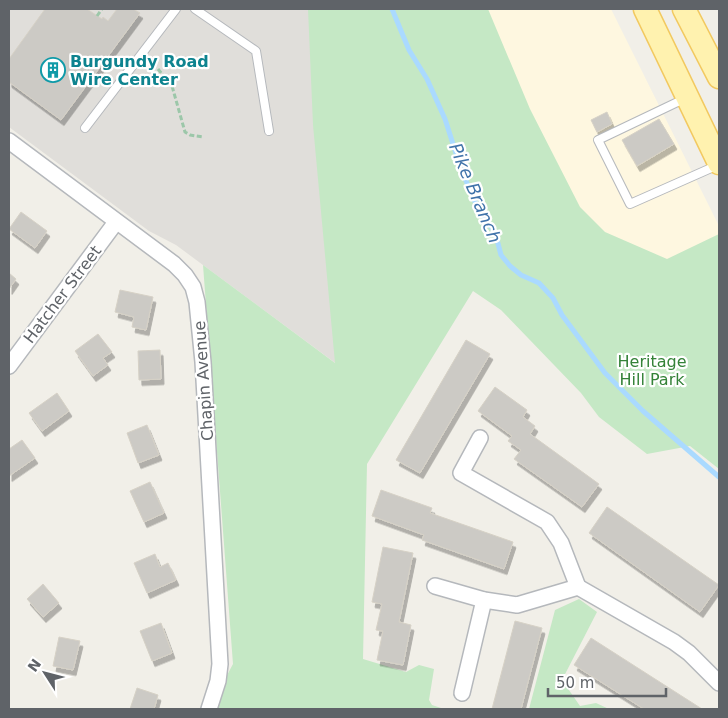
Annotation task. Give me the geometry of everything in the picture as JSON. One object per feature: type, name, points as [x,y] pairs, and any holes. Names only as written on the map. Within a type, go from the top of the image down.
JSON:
[{"type":"main road","points":[[645,9],[719,164]]},
{"type":"main road","points":[[684,9],[719,77]]},
{"type":"street","name":"Chapin Avenue","points":[[9,141],[174,264],[193,287],[198,302],[203,362],[220,664],[218,681],[209,709]]},
{"type":"street","name":"Hatcher Street","points":[[9,366],[116,222]]},
{"type":"street","points":[[480,438],[461,473],[547,522],[561,543],[578,587],[674,642],[689,653],[719,683]]},
{"type":"street","points":[[435,586],[484,600],[518,605],[578,587]]},
{"type":"street","points":[[462,693],[484,600]]},
{"type":"lane","points":[[85,128],[176,9]]},
{"type":"lane","points":[[195,9],[256,51],[269,131]]},
{"type":"lane","points":[[688,97],[598,140],[630,204],[719,164]]},
{"type":"path","points":[[97,16],[102,9]]},
{"type":"path","points":[[158,69],[172,86],[185,132],[203,138]]},
{"type":"shaded area","points":[[10,9],[383,9],[396,408],[176,245],[149,231],[9,127]]},
{"type":"shaded area","points":[[383,9],[611,9],[719,226],[719,237],[663,264],[519,207]]},
{"type":"green space","name":"Heritage Hill Park","points":[[308,9],[488,9],[530,109],[580,207],[605,232],[667,259],[719,234],[719,469],[690,446],[647,454],[599,417],[581,393],[501,310],[473,291],[367,464],[363,659],[406,672],[419,665],[434,669],[429,700],[432,705],[444,709],[209,709],[233,664],[203,265],[335,363],[313,125]]},
{"type":"green space","points":[[579,599],[597,612],[562,680],[580,706],[596,703],[609,709],[529,709],[555,610]]},
{"type":"building","name":"Burgundy Road Wire Center","points":[[45,9],[87,9],[108,21],[117,9],[133,9],[140,13],[61,120],[9,82],[9,59]]},
{"type":"building","points":[[607,112],[612,124],[597,132],[591,120]]},
{"type":"building","points":[[659,119],[674,144],[637,166],[622,140]]},
{"type":"building","points":[[21,212],[47,231],[35,248],[9,229]]},
{"type":"building","points":[[9,273],[16,279],[9,289]]},
{"type":"building","points":[[120,290],[153,297],[146,330],[132,327],[134,317],[115,312]]},
{"type":"building","points":[[98,334],[112,352],[103,358],[108,365],[93,376],[75,351]]},
{"type":"building","points":[[466,340],[490,354],[420,473],[396,460]]},
{"type":"building","points":[[160,350],[161,379],[139,380],[138,351]]},
{"type":"building","points":[[495,387],[527,410],[523,417],[535,426],[530,434],[599,484],[582,507],[514,459],[521,450],[508,441],[512,436],[478,411]]},
{"type":"building","points":[[57,393],[69,411],[42,431],[29,413]]},
{"type":"building","points":[[147,425],[159,455],[138,463],[127,433]]},
{"type":"building","points":[[22,440],[35,458],[9,476],[9,449]]},
{"type":"building","points":[[150,482],[164,513],[144,522],[130,491]]},
{"type":"building","points":[[381,490],[432,508],[430,513],[513,542],[504,569],[422,540],[424,535],[372,516]]},
{"type":"building","points":[[607,507],[719,585],[700,612],[589,533]]},
{"type":"building","points":[[383,547],[413,553],[399,622],[411,625],[403,665],[377,660],[383,631],[376,630],[382,604],[372,602]]},
{"type":"building","points":[[155,554],[160,567],[168,563],[176,580],[147,593],[134,563]]},
{"type":"building","points":[[43,584],[59,603],[43,617],[27,599]]},
{"type":"building","points":[[515,621],[542,628],[521,709],[492,709]]},
{"type":"building","points":[[161,623],[172,653],[152,661],[140,631]]},
{"type":"building","points":[[59,637],[80,641],[73,670],[53,666]]},
{"type":"building","points":[[591,638],[702,709],[644,709],[574,665]]},
{"type":"building","points":[[137,688],[158,695],[154,709],[130,709]]},
{"type":"waterway","name":"Pike Branch","points":[[392,9],[409,50],[427,79],[445,119],[461,169],[479,211],[495,232],[501,255],[510,266],[521,275],[539,283],[553,298],[562,315],[605,373],[643,411],[719,477]]},
{"type":"place","name":"Burgundy Road Wire Center","points":[[53,70]]}]
